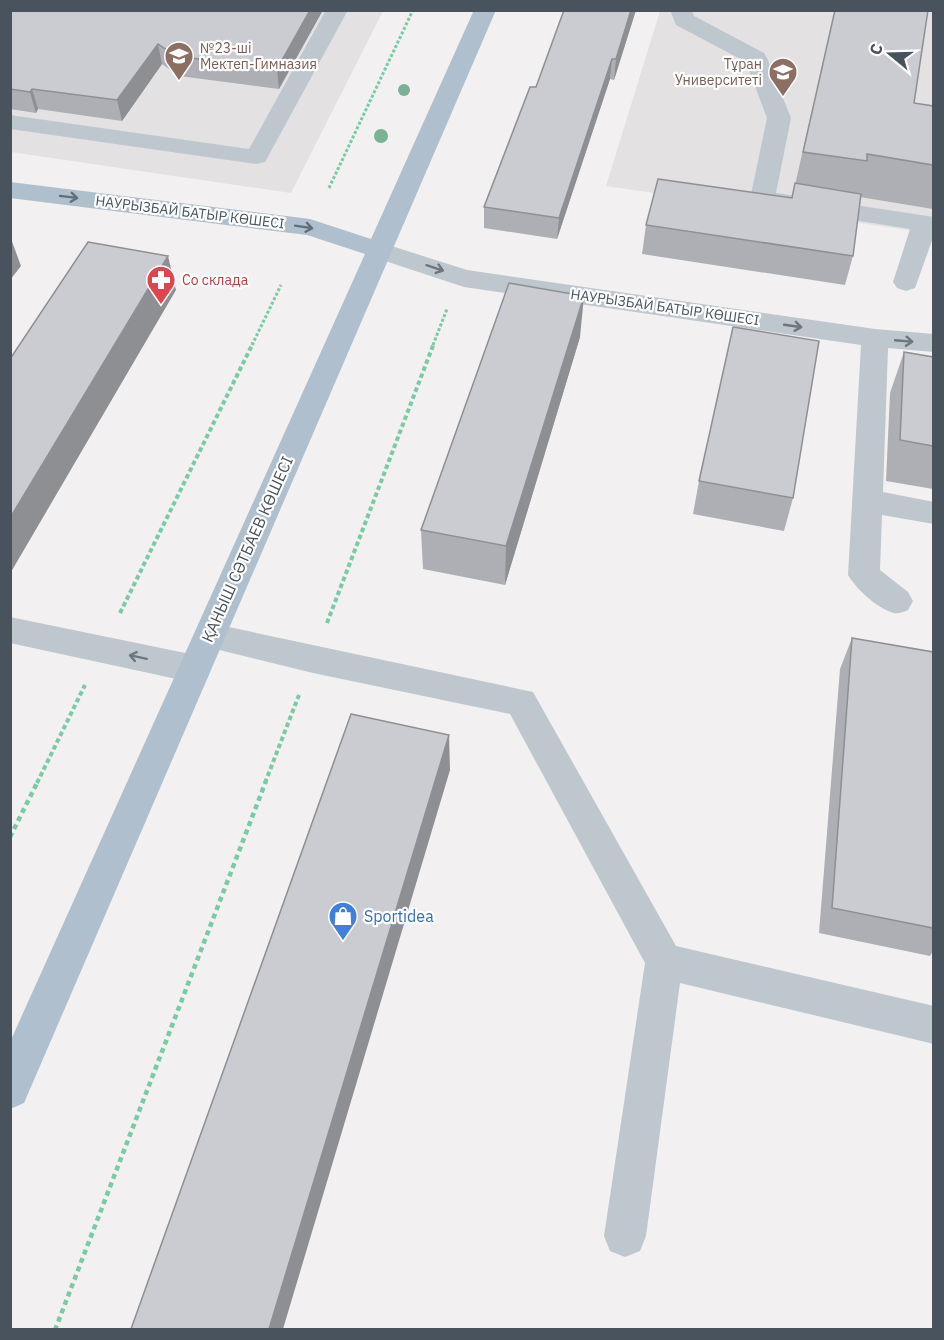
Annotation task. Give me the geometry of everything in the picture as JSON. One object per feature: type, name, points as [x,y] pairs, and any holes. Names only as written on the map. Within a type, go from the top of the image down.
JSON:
[{"type":"main road","name":"ҚАНЫШ СӘТБАЕВ КӨШЕСІ","points":[[10,1089],[22,1035],[210,636],[485,10]]},
{"type":"main road","name":"НАУРЫЗБАЙ БАТЫР КӨШЕСІ","points":[[10,190],[310,227],[379,250]]},
{"type":"street","points":[[10,122],[256,158],[337,10]]},
{"type":"street","points":[[681,10],[684,20],[756,58],[779,118],[762,199],[929,225],[906,282]]},
{"type":"street","name":"НАУРЫЗБАЙ БАТЫР КӨШЕСІ","points":[[379,250],[464,278],[875,338],[933,343]]},
{"type":"street","points":[[875,338],[864,575],[897,601]]},
{"type":"street","points":[[868,501],[933,513]]},
{"type":"street","points":[[10,630],[195,669]]},
{"type":"street","points":[[210,636],[313,660],[520,702],[664,961],[625,1236]]},
{"type":"street","points":[[664,961],[933,1025]]},
{"type":"path","points":[[329,188],[413,10]]},
{"type":"path","points":[[10,837],[282,285]]},
{"type":"path","points":[[55,1329],[313,660],[445,310],[455,305]]},
{"type":"shaded area","name":"№23-ші Мектеп-Гимназия","points":[[11,11],[383,11],[291,193],[11,152]]},
{"type":"shaded area","name":"Тұран Университеті","points":[[660,11],[933,11],[933,232],[606,186]]},
{"type":"building","points":[[10,10],[310,10],[277,69],[176,56],[158,44],[117,100],[32,89],[30,92],[10,89]]},
{"type":"building","points":[[564,10],[631,10],[616,59],[612,59],[559,218],[484,207],[530,87],[536,87]]},
{"type":"building","points":[[835,10],[928,10],[914,103],[933,106],[933,165],[867,154],[867,161],[803,152]]},
{"type":"building","points":[[658,179],[792,198],[795,183],[861,194],[853,256],[646,225]]},
{"type":"building","points":[[88,242],[168,256],[10,518],[10,359]]},
{"type":"building","points":[[509,283],[584,296],[506,546],[421,530]]},
{"type":"building","points":[[733,327],[819,341],[793,498],[699,481]]},
{"type":"building","points":[[904,352],[933,357],[933,446],[900,440]]},
{"type":"building","points":[[852,638],[933,652],[933,928],[832,908]]},
{"type":"building","points":[[351,714],[449,735],[269,1329],[131,1329]]},
{"type":"place","name":"№23-ші Мектеп-Гимназия","points":[[179,82]]},
{"type":"place","name":"Тұран Университеті","points":[[783,98]]},
{"type":"place","name":"Со склада","points":[[161,306]]},
{"type":"place","name":"Sportidea","points":[[343,942]]}]
